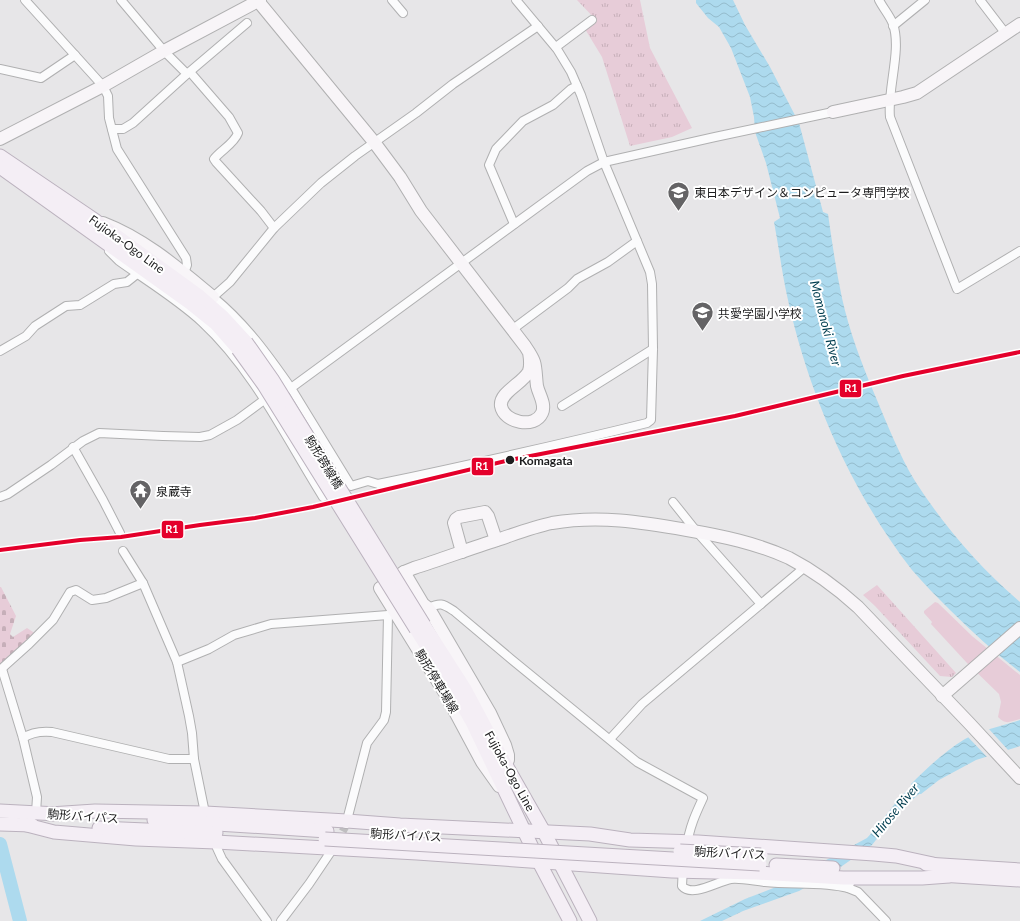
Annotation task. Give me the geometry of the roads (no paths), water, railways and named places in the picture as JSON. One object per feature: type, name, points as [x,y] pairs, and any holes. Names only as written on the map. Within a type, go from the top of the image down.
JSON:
[{"type":"main road","name":"Fujioka-Ogo Line","points":[[0,156],[96,221],[198,295],[223,317],[242,346]]},
{"type":"main road","name":"Fujioka-Ogo Line","points":[[0,167],[190,302],[242,346]]},
{"type":"main road","name":"駒形跨線橋","points":[[242,346],[272,379],[420,627]]},
{"type":"main road","name":"Fujioka-Ogo Line","points":[[420,627],[464,689],[544,832],[590,921]]},
{"type":"main road","name":"Fujioka-Ogo Line","points":[[420,627],[463,705],[539,862],[570,921]]},
{"type":"main road","name":"駒形バイパス","points":[[0,811],[50,814],[330,841]]},
{"type":"main road","points":[[50,814],[96,811],[205,813],[346,824],[400,825],[590,834],[630,840],[687,842],[816,855],[1020,870]]},
{"type":"main road","name":"駒形バイパス","points":[[0,824],[330,841],[760,860],[801,866],[846,880]]},
{"type":"main road","points":[[23,824],[54,832],[136,840],[216,842],[330,841],[561,864],[770,878],[846,880],[949,876],[1020,880]]},
{"type":"main road","name":"駒形バイパス","points":[[760,860],[816,855]]},
{"type":"main road","points":[[572,884],[576,874],[589,865]]},
{"type":"street","points":[[25,0],[103,86],[108,96],[109,118],[117,150],[186,258],[187,265],[184,273]]},
{"type":"street","points":[[121,0],[164,51],[188,73],[229,117],[238,133],[236,138],[214,159],[261,211],[274,228]]},
{"type":"street","points":[[392,0],[403,13]]},
{"type":"street","points":[[103,240],[106,247],[112,254],[202,322],[224,345],[264,400],[323,497],[368,481],[378,484],[562,444],[651,420],[653,349],[652,284],[650,272],[604,162],[577,86],[565,60],[556,47],[516,0]]},
{"type":"street","points":[[879,0],[893,26],[895,43],[889,100],[890,117],[957,289],[1020,251]]},
{"type":"street","points":[[893,26],[925,0]]},
{"type":"street","points":[[980,0],[1006,34]]},
{"type":"street","points":[[0,139],[103,86],[164,51],[259,1],[374,142],[400,177],[421,211],[513,329],[529,352],[534,362],[537,387],[543,408],[541,415],[536,419],[521,423],[509,418],[502,409],[501,401],[504,395],[522,380],[527,373],[530,366],[529,352]]},
{"type":"street","points":[[556,47],[592,20]]},
{"type":"street","points":[[112,129],[123,129],[128,127],[247,23]]},
{"type":"street","points":[[0,497],[8,494],[51,465],[73,447],[99,433],[200,437],[210,435],[237,420],[264,400],[291,388],[514,224],[588,171],[604,162],[715,136],[833,112],[916,93],[1020,24]]},
{"type":"street","points":[[213,297],[230,282],[274,228],[322,183],[374,142],[416,113],[453,84],[538,26]]},
{"type":"street","points":[[0,68],[41,78],[75,54]]},
{"type":"street","points":[[514,224],[489,165],[496,149],[523,121],[553,105],[571,89],[577,86]]},
{"type":"street","points":[[96,221],[117,228],[136,238],[184,273],[243,324],[253,335],[291,388],[351,486]]},
{"type":"street","points":[[513,329],[568,288],[577,279],[608,262],[637,241]]},
{"type":"street","points":[[0,351],[26,336],[35,326],[66,306],[80,305],[114,284],[127,282],[135,272]]},
{"type":"street","points":[[562,406],[653,349]]},
{"type":"street","points":[[73,447],[120,533]]},
{"type":"street","points":[[673,502],[697,532],[761,604]]},
{"type":"street","points":[[462,552],[454,523],[459,517],[485,512],[488,516],[496,540]]},
{"type":"street","name":"駒形停車場線","points":[[508,798],[482,762],[445,693],[391,614],[380,588],[404,572],[496,540],[551,524],[580,520],[607,519],[644,522],[697,532],[753,545],[780,555],[804,567],[845,595],[858,607],[942,696],[970,723],[1020,778]]},
{"type":"street","points":[[123,550],[143,583],[177,662],[192,732],[194,759],[205,813]]},
{"type":"street","points":[[610,739],[642,704],[804,567]]},
{"type":"street","points":[[404,572],[423,604],[428,608],[490,713],[508,749],[508,757],[505,763]]},
{"type":"street","points":[[36,813],[37,797],[23,738],[1,669],[30,644],[53,620],[70,592],[76,590],[92,600],[106,598],[143,583]]},
{"type":"street","points":[[428,608],[439,604],[446,605],[637,762],[703,798],[693,819],[687,842],[682,871],[683,888],[692,891],[731,879],[770,878]]},
{"type":"street","points":[[177,662],[234,635],[271,624],[391,614],[386,712],[384,720],[368,743],[346,824]]},
{"type":"street","points":[[942,696],[1020,628]]},
{"type":"street","points":[[23,738],[30,733],[52,732],[169,759],[194,759]]},
{"type":"street","points":[[281,921],[309,884],[330,841]]},
{"type":"street","points":[[216,842],[222,859],[267,921]]},
{"type":"street","points":[[846,880],[886,921]]},
{"type":"water","name":"Momonoki River","points":[[696,0],[733,0],[745,25],[770,67],[799,123],[823,212],[828,214],[840,288],[848,322],[869,381],[893,438],[915,481],[926,498],[950,530],[976,560],[1020,602],[1020,672],[967,626],[912,570],[870,509],[835,442],[808,371],[788,300],[774,222],[780,218],[766,163],[755,132],[750,97],[731,48],[719,27],[708,18],[696,3]]},
{"type":"water","name":"Hirose River","points":[[1020,720],[1020,746],[976,760],[939,780],[919,794],[897,813],[872,845],[835,871],[799,891],[743,911],[722,921],[700,921],[745,899],[776,887],[867,838],[900,798],[912,786],[911,784],[943,754],[965,739],[978,733]]},
{"type":"waterway","points":[[0,844],[20,921]]},
{"type":"tunnel","points":[[337,842],[345,827]]},
{"type":"place","name":"東日本デザイン＆コンピュータ専門学校","points":[[678,212]]},
{"type":"place","name":"共愛学園小学校","points":[[702,332]]},
{"type":"place","name":"Komagata","points":[[510,460]]},
{"type":"place","name":"泉蔵寺","points":[[140,510]]}]
